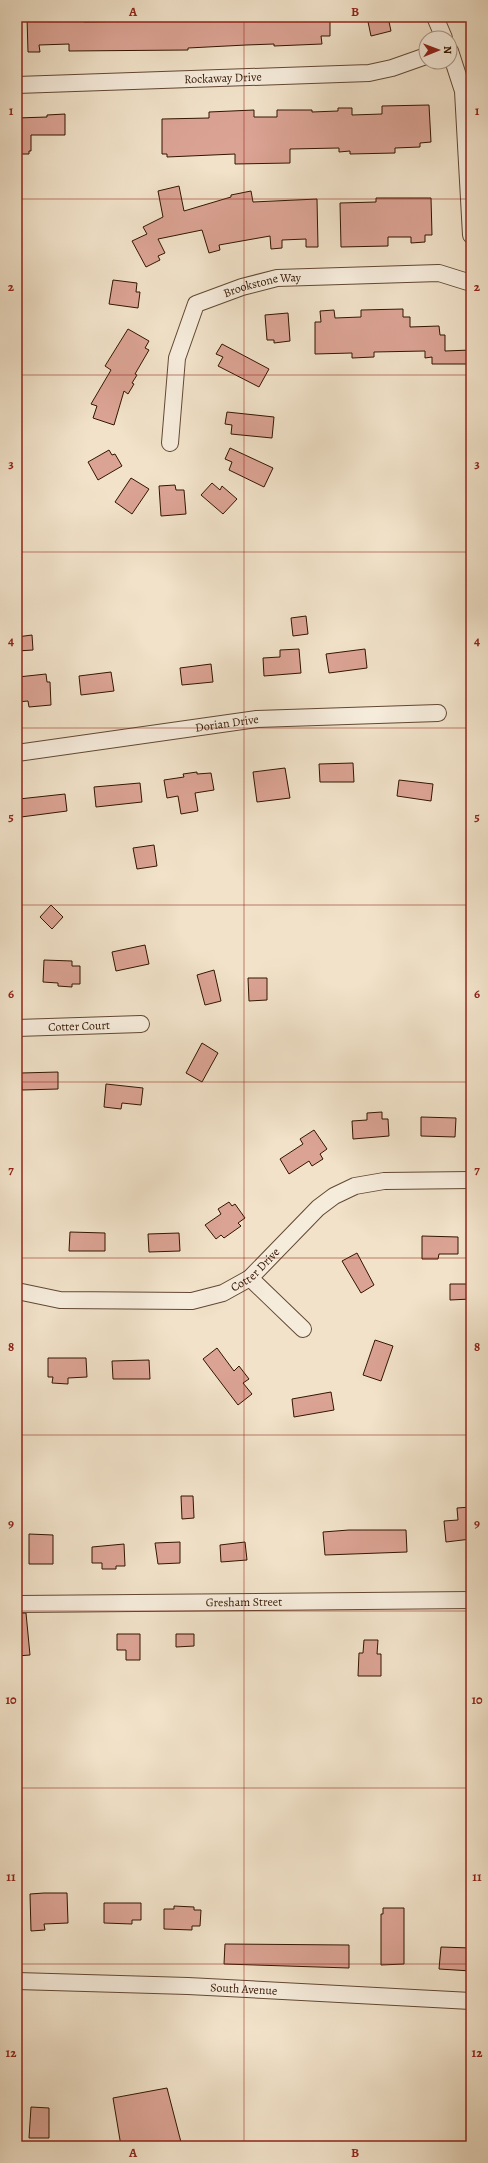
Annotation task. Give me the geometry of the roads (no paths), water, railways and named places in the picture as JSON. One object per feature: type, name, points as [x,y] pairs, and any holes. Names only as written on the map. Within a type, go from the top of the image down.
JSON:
[{"type":"street","points":[[435,17],[441,30]]},
{"type":"street","name":"Rockaway Drive","points":[[17,85],[369,73],[392,68],[418,59]]},
{"type":"street","points":[[456,70],[463,91],[471,235]]},
{"type":"street","name":"Brookstone Way","points":[[170,443],[177,358],[196,304],[242,287],[277,278],[439,273],[471,283]]},
{"type":"street","name":"Dorian Drive","points":[[17,753],[257,719],[438,712]]},
{"type":"street","name":"Cotter Court","points":[[17,1028],[141,1024]]},
{"type":"street","name":"Cotter Drive","points":[[17,1291],[60,1300],[192,1301],[223,1293],[250,1278],[318,1208],[334,1196],[355,1186],[384,1181],[471,1180]]},
{"type":"street","points":[[250,1278],[303,1329]]},
{"type":"street","name":"Gresham Street","points":[[17,1604],[471,1600]]},
{"type":"street","name":"South Avenue","points":[[17,1981],[188,1986],[471,2002]]}]
